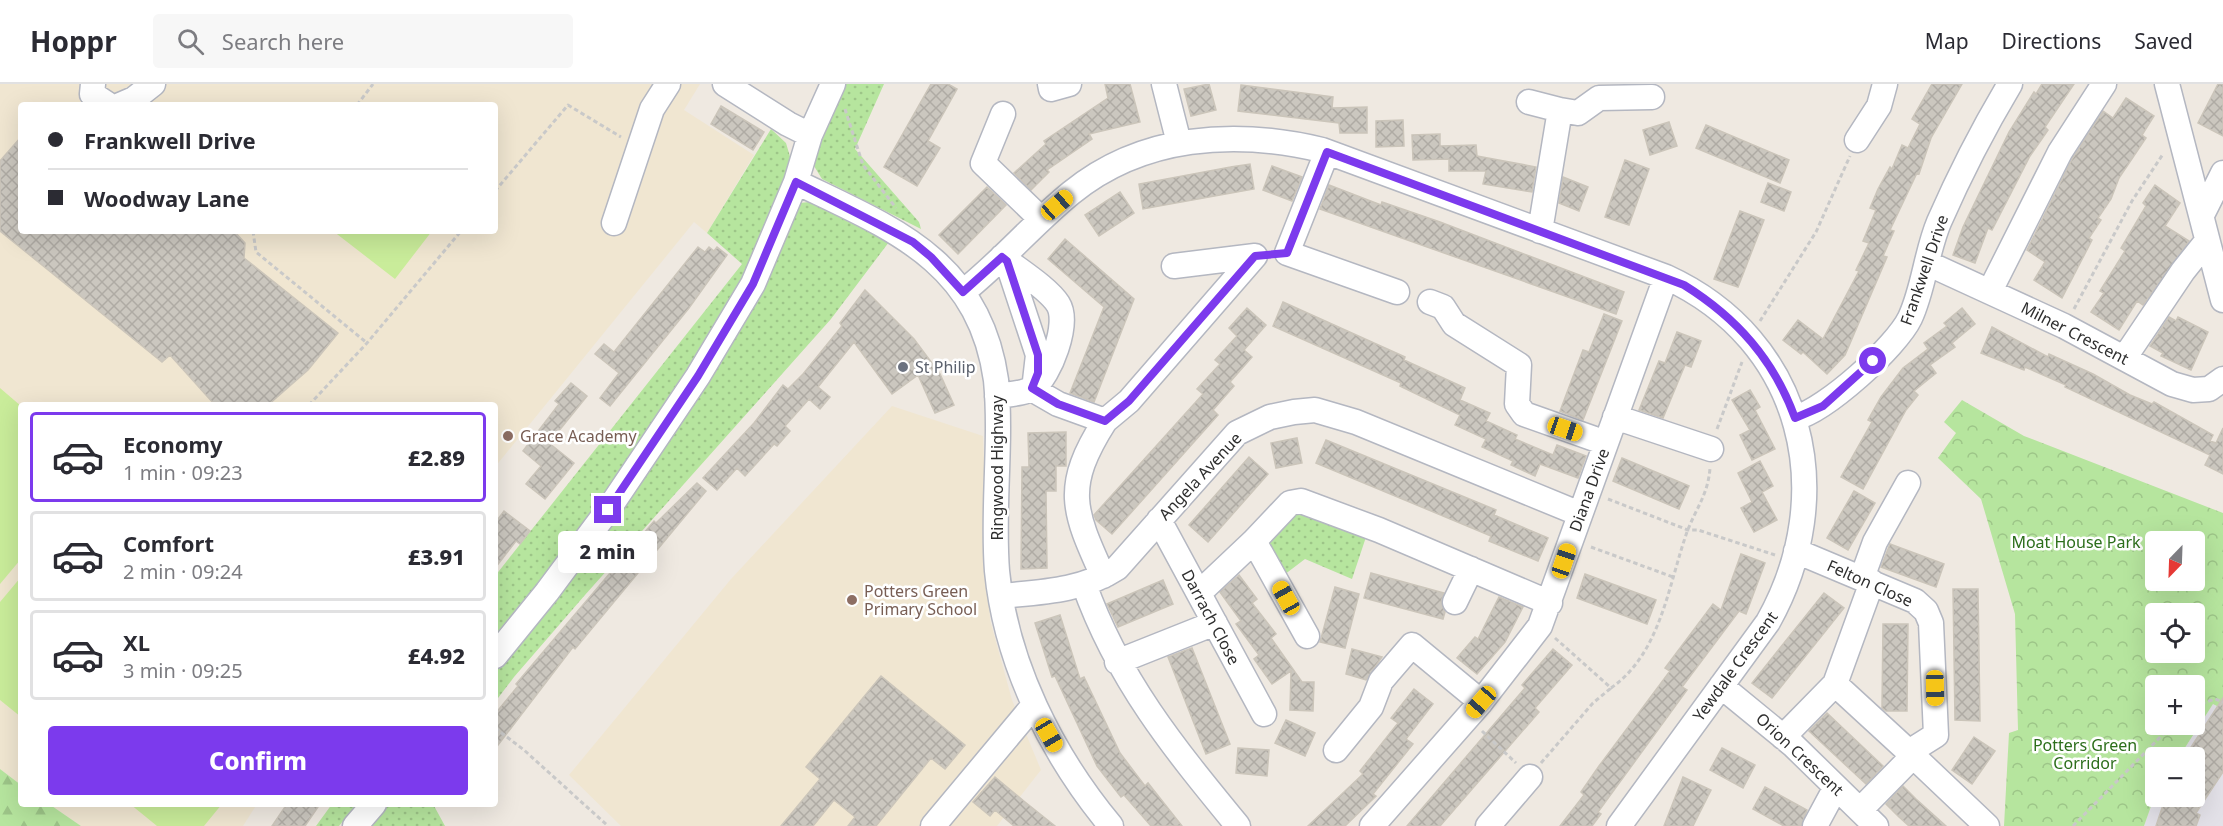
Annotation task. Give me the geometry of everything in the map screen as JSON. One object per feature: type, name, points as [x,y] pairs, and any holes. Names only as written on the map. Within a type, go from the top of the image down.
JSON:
[{"type":"street","points":[[93,84],[92,94],[104,102]]},
{"type":"street","points":[[127,102],[153,84]]},
{"type":"street","points":[[614,223],[652,109],[668,84]]},
{"type":"street","points":[[725,84],[788,124],[810,135]]},
{"type":"street","points":[[1050,84],[1051,89],[1069,84]]},
{"type":"street","points":[[1164,84],[1179,143]]},
{"type":"street","points":[[1857,140],[1879,106],[1885,84]]},
{"type":"street","name":"Frankwell Drive","points":[[1795,418],[1823,406],[1902,333],[1911,316],[1937,226],[1957,180],[2010,84]]},
{"type":"street","points":[[1990,291],[2060,152],[2104,84]]},
{"type":"street","points":[[2167,84],[2223,300]]},
{"type":"street","points":[[498,652],[608,510],[698,376],[753,284],[796,182],[810,135],[831,87]]},
{"type":"street","points":[[1529,102],[1578,113],[1599,98],[1652,98]]},
{"type":"street","points":[[1540,231],[1560,110]]},
{"type":"street","points":[[1002,114],[983,163],[1041,219]]},
{"type":"street","name":"Yewdale Crescent","points":[[963,292],[1004,259],[1041,219],[1072,192],[1104,170],[1132,158],[1179,143],[1239,137],[1268,139],[1327,152],[1666,277],[1704,297],[1753,331],[1787,395],[1802,449],[1805,495],[1796,552],[1781,600],[1768,622],[1619,826]]},
{"type":"street","points":[[1287,253],[1327,152]]},
{"type":"street","points":[[2202,215],[2223,173]]},
{"type":"street","name":"Ringwood Highway","points":[[796,182],[913,242],[931,257],[963,292],[993,358],[998,396],[996,543],[1001,596],[1020,669],[1034,705],[1070,771],[1111,826]]},
{"type":"street","points":[[2125,357],[2207,241]]},
{"type":"street","points":[[1174,266],[1287,253],[1397,292]]},
{"type":"street","points":[[1238,826],[1182,758],[1117,662],[1100,629],[1094,580],[1076,501],[1079,472],[1087,450],[1105,421],[1129,401],[1255,256]]},
{"type":"street","points":[[1004,259],[1038,355],[1038,373],[1032,388]]},
{"type":"street","points":[[998,396],[1032,388],[1042,380],[1059,343],[1064,318],[1058,304],[1004,259]]},
{"type":"street","name":"Milner Crescent","points":[[1927,263],[2064,326],[2172,384],[2193,390],[2209,389],[2223,378]]},
{"type":"street","name":"Diana Drive","points":[[1372,826],[1481,702],[1540,626],[1666,277]]},
{"type":"street","points":[[1430,302],[1443,307],[1454,324],[1519,365],[1517,404],[1524,414],[1606,443]]},
{"type":"street","points":[[1032,388],[1058,404],[1105,421]]},
{"type":"street","name":"Angela Avenue","points":[[1094,580],[1117,567],[1237,433],[1270,417],[1315,410],[1356,422],[1580,514]]},
{"type":"street","points":[[1616,417],[1711,449]]},
{"type":"street","points":[[1783,737],[1835,684],[1867,580],[1875,542],[1908,483]]},
{"type":"street","points":[[1198,593],[1254,541],[1290,503],[1301,501],[1550,603]]},
{"type":"street","name":"Darrach Close","points":[[1159,520],[1264,714]]},
{"type":"street","points":[[1254,541],[1307,636]]},
{"type":"street","name":"Felton Close","points":[[1796,552],[1915,601],[1926,611],[1931,623],[1936,735],[1911,754]]},
{"type":"street","points":[[1455,602],[1471,569]]},
{"type":"street","points":[[1001,596],[1094,580]]},
{"type":"street","points":[[1117,662],[1215,623]]},
{"type":"street","points":[[1336,750],[1371,707],[1381,681],[1412,645],[1481,702]]},
{"type":"street","points":[[1835,684],[1987,826]]},
{"type":"street","name":"Orion Crescent","points":[[1721,686],[1783,737],[1868,818]]},
{"type":"street","points":[[933,826],[1034,705]]},
{"type":"street","points":[[1868,818],[1911,754]]},
{"type":"street","points":[[1488,826],[1530,777]]},
{"type":"street","points":[[1815,826],[1836,787]]},
{"type":"path","points":[[359,102],[373,84]]},
{"type":"path","points":[[831,87],[840,96],[863,165],[899,213]]},
{"type":"path","points":[[498,187],[568,105],[638,147]]},
{"type":"path","points":[[2064,326],[2101,263],[2132,201],[2179,130]]},
{"type":"path","points":[[1478,727],[1530,777],[1593,703],[1623,680],[1643,656],[1659,620],[1688,530],[1708,487],[1711,449],[1753,331],[1816,232],[1857,140]]},
{"type":"path","points":[[253,234],[256,252],[367,343]]},
{"type":"path","points":[[312,402],[367,343],[458,234]]},
{"type":"path","points":[[1588,492],[1688,530],[1698,530],[1782,557],[1796,552]]},
{"type":"path","points":[[1571,540],[1673,577]]},
{"type":"path","points":[[1540,626],[1611,688]]},
{"type":"path","points":[[2205,702],[2215,699],[2223,702]]},
{"type":"path","points":[[498,730],[524,750],[609,826]]},
{"type":"path","points":[[2073,826],[2162,735]]},
{"type":"shaded area","name":"Grace Academy","points":[[0,84],[700,84],[684,110],[754,155],[707,233],[694,222],[498,463],[498,402],[18,402],[18,783],[0,769]]},
{"type":"shaded area","name":"Potters Green Primary School","points":[[892,406],[983,436],[990,620],[1012,700],[1041,770],[997,826],[621,826],[569,775],[731,579]]},
{"type":"shaded area","points":[[2213,704],[2223,709],[2223,826],[2144,826],[2151,807],[2205,807],[2205,747],[2185,747],[2193,735],[2205,735],[2205,716]]},
{"type":"shaded area","points":[[53,807],[255,807],[243,826],[81,826]]},
{"type":"green space","points":[[842,84],[884,84],[855,149],[919,222],[921,229],[822,179],[814,166],[816,146]]},
{"type":"green space","points":[[771,129],[786,143],[791,160],[751,269],[668,403],[582,530],[498,631],[498,572],[742,264],[707,233]]},
{"type":"green space","points":[[809,202],[889,242],[831,319],[585,595],[498,698],[498,662],[800,203]]},
{"type":"green space","points":[[337,234],[430,234],[395,279]]},
{"type":"green space","points":[[0,388],[18,403],[18,563],[0,584]]},
{"type":"green space","name":"Moat House Park","points":[[1962,400],[2024,436],[2223,513],[2223,709],[2213,704],[2205,716],[2205,675],[2145,675],[2145,735],[2193,735],[2185,747],[2145,747],[2145,807],[2151,807],[2144,826],[2004,826],[2009,733],[2018,730],[2015,614],[1981,499],[1938,458],[1956,433],[1944,422]]},
{"type":"green space","points":[[1307,508],[1368,531],[1352,579],[1305,559],[1280,578],[1264,535],[1284,512]]},
{"type":"green space","points":[[18,581],[18,715],[0,700],[0,602]]},
{"type":"green space","points":[[0,769],[18,783],[18,807],[53,807],[81,826],[0,826]]},
{"type":"green space","points":[[134,807],[220,807],[204,826],[157,826]]},
{"type":"green space","points":[[330,807],[355,807],[339,826],[316,826]]},
{"type":"green space","points":[[382,807],[435,807],[445,826],[366,826]]},
{"type":"building","points":[[931,84],[948,84],[957,89],[928,141],[940,148],[917,186],[884,167]]},
{"type":"building","points":[[1105,84],[1130,84],[1140,122],[1089,134],[1092,139],[1047,170],[1049,172],[1031,190],[1014,173],[1046,144],[1044,141],[1108,98]]},
{"type":"building","points":[[1209,84],[1216,110],[1191,116],[1184,89]]},
{"type":"building","points":[[1932,84],[1962,84],[1931,138],[1919,174],[1917,173],[1890,230],[1894,231],[1883,256],[1887,257],[1845,355],[1827,374],[1803,352],[1801,354],[1783,340],[1798,320],[1823,339],[1859,271],[1856,270],[1869,243],[1863,241],[1876,210],[1870,208],[1878,189],[1890,167],[1892,169],[1902,145],[1908,148],[1920,124],[1912,119]]},
{"type":"building","points":[[2042,84],[2074,84],[2045,127],[2048,130],[2030,156],[1992,230],[1988,228],[1975,263],[1953,255],[1963,227],[2009,132],[2034,92],[2036,94]]},
{"type":"building","points":[[2218,84],[2223,84],[2223,136],[2198,123]]},
{"type":"building","points":[[1241,85],[1333,97],[1332,108],[1367,107],[1367,133],[1340,133],[1339,123],[1238,111]]},
{"type":"building","points":[[2126,98],[2154,116],[2142,135],[2146,138],[2119,178],[2111,199],[2098,218],[2101,220],[2089,238],[2092,240],[2062,298],[2034,280],[2045,262],[2027,250],[2072,159],[2103,111],[2113,118]]},
{"type":"building","points":[[721,106],[764,132],[753,150],[711,124]]},
{"type":"building","points":[[1403,120],[1404,146],[1376,147],[1376,121]]},
{"type":"building","points":[[1669,122],[1677,146],[1650,155],[1643,130]]},
{"type":"building","points":[[1706,125],[1789,160],[1780,183],[1696,148]]},
{"type":"building","points":[[1440,134],[1440,146],[1476,145],[1477,156],[1536,167],[1532,192],[1483,184],[1486,171],[1449,171],[1449,159],[1413,160],[1412,135]]},
{"type":"building","points":[[18,140],[18,234],[237,234],[245,243],[244,258],[338,333],[308,370],[271,402],[212,402],[170,355],[162,362],[0,231],[0,161]]},
{"type":"building","points":[[1625,160],[1649,169],[1629,225],[1605,217]]},
{"type":"building","points":[[1250,164],[1254,189],[1143,209],[1139,184],[1230,167],[1231,170],[1231,167]]},
{"type":"building","points":[[1272,166],[1302,177],[1292,201],[1263,190]]},
{"type":"building","points":[[1563,177],[1588,187],[1579,211],[1559,203]]},
{"type":"building","points":[[1768,183],[1791,192],[1784,211],[1761,202]]},
{"type":"building","points":[[1329,185],[1381,205],[1382,202],[1440,222],[1624,292],[1616,314],[1320,209]]},
{"type":"building","points":[[2155,185],[2180,203],[2165,226],[2189,241],[2143,305],[2137,301],[2119,330],[2091,312],[2104,293],[2100,291],[2125,251],[2121,248],[2146,206],[2143,203]]},
{"type":"building","points":[[987,187],[1006,205],[958,254],[939,235]]},
{"type":"building","points":[[1120,192],[1134,213],[1099,236],[1085,215]]},
{"type":"building","points":[[1740,211],[1764,220],[1738,287],[1714,279]]},
{"type":"building","points":[[1065,239],[1134,299],[1094,402],[1070,393],[1104,307],[1048,259]]},
{"type":"building","points":[[698,247],[705,252],[709,247],[714,251],[717,247],[727,255],[689,308],[610,406],[600,398],[619,373],[595,354],[604,344],[614,352]]},
{"type":"building","points":[[865,290],[914,339],[940,374],[954,405],[935,413],[918,375],[892,394],[854,342],[818,387],[830,397],[820,409],[809,399],[785,426],[790,431],[777,446],[774,444],[745,476],[737,468],[717,490],[703,478],[754,423],[783,385],[788,389],[803,374],[842,326],[840,323]]},
{"type":"building","points":[[1283,302],[1405,357],[1404,360],[1465,388],[1460,400],[1490,413],[1486,421],[1517,435],[1515,439],[1553,455],[1557,445],[1586,456],[1578,478],[1540,464],[1535,476],[1511,465],[1513,461],[1482,447],[1486,439],[1455,425],[1460,415],[1400,386],[1401,383],[1273,326]]},
{"type":"building","points":[[1247,308],[1266,325],[1244,350],[1252,357],[1230,382],[1234,386],[1213,410],[1218,415],[1112,534],[1096,520],[1094,515],[1203,394],[1197,389],[1220,364],[1215,360],[1237,336],[1229,328]]},
{"type":"building","points":[[1962,308],[1975,324],[1952,343],[1955,347],[1930,365],[1936,373],[1914,391],[1918,395],[1906,410],[1863,489],[1841,477],[1872,422],[1868,420],[1881,397],[1903,368],[1928,349],[1924,343],[1947,326],[1944,323]]},
{"type":"building","points":[[1604,314],[1622,321],[1583,420],[1560,411],[1583,350],[1589,352]]},
{"type":"building","points":[[2169,317],[2176,321],[2178,317],[2208,332],[2191,370],[2161,356],[2163,353],[2150,346]]},
{"type":"building","points":[[1992,327],[2048,357],[2049,354],[2093,374],[2130,395],[2152,404],[2154,402],[2213,435],[2210,441],[2216,443],[2223,428],[2223,474],[2205,465],[2210,455],[2065,387],[2066,385],[2025,367],[2024,370],[1981,353]]},
{"type":"building","points":[[1677,332],[1701,341],[1691,367],[1685,365],[1663,418],[1639,410],[1659,361],[1665,363]]},
{"type":"building","points":[[571,383],[587,396],[549,443],[574,463],[545,499],[526,484],[541,466],[523,451],[559,404],[555,401]]},
{"type":"building","points":[[1750,390],[1760,407],[1755,410],[1775,449],[1752,460],[1740,435],[1750,430],[1732,400]]},
{"type":"building","points":[[1066,432],[1066,466],[1056,466],[1056,491],[1046,491],[1047,568],[1021,569],[1022,467],[1029,467],[1028,433]]},
{"type":"building","points":[[1297,438],[1302,463],[1276,468],[1271,443]]},
{"type":"building","points":[[1326,440],[1496,510],[1494,515],[1548,538],[1538,561],[1489,541],[1491,536],[1316,463]]},
{"type":"building","points":[[1249,457],[1268,474],[1208,542],[1189,525]]},
{"type":"building","points":[[1622,458],[1689,486],[1679,509],[1613,481]]},
{"type":"building","points":[[1760,461],[1773,486],[1762,492],[1777,520],[1754,532],[1741,508],[1752,502],[1738,473]]},
{"type":"building","points":[[697,483],[706,491],[575,649],[573,647],[498,745],[498,710],[518,686],[516,684],[654,521],[656,523]]},
{"type":"building","points":[[1854,491],[1875,503],[1848,550],[1827,538]]},
{"type":"building","points":[[504,511],[530,531],[520,544],[516,541],[498,564],[498,519]]},
{"type":"building","points":[[1890,544],[1944,564],[1936,587],[1881,567]]},
{"type":"building","points":[[1741,554],[1765,563],[1746,614],[1739,611],[1682,687],[1687,690],[1598,812],[1601,814],[1592,826],[1560,826],[1584,795],[1581,792],[1599,766],[1670,671],[1665,668],[1713,604],[1721,610]]},
{"type":"building","points":[[1371,573],[1444,593],[1441,602],[1445,612],[1443,619],[1364,598]]},
{"type":"building","points":[[1585,574],[1656,600],[1647,624],[1577,598]]},
{"type":"building","points":[[1239,575],[1257,599],[1252,603],[1276,634],[1271,638],[1302,682],[1314,682],[1313,711],[1290,710],[1291,671],[1272,684],[1254,659],[1259,655],[1236,624],[1241,621],[1220,592]]},
{"type":"building","points":[[1163,580],[1173,604],[1118,627],[1107,604]]},
{"type":"building","points":[[1335,587],[1359,594],[1345,648],[1320,642]]},
{"type":"building","points":[[1953,589],[1978,589],[1980,721],[1955,720]]},
{"type":"building","points":[[1824,593],[1844,608],[1772,698],[1752,683]]},
{"type":"building","points":[[1499,597],[1523,607],[1505,642],[1477,674],[1457,658],[1475,637],[1478,639]]},
{"type":"building","points":[[1060,615],[1080,679],[1084,677],[1120,753],[1145,786],[1148,783],[1182,826],[1151,826],[1124,795],[1121,797],[1097,766],[1055,676],[1052,677],[1035,623]]},
{"type":"building","points":[[1883,624],[1908,624],[1907,711],[1886,711],[1882,708]]},
{"type":"building","points":[[1192,648],[1230,744],[1206,754],[1168,657]]},
{"type":"building","points":[[1352,649],[1382,657],[1366,680],[1346,674]]},
{"type":"building","points":[[1553,649],[1572,665],[1535,708],[1539,712],[1440,826],[1407,826],[1525,688],[1522,685]]},
{"type":"building","points":[[881,676],[965,745],[945,769],[931,758],[876,826],[848,826],[855,817],[834,800],[813,826],[781,826],[820,779],[806,767]]},
{"type":"building","points":[[1414,689],[1433,704],[1406,739],[1413,744],[1373,794],[1376,796],[1345,826],[1308,826],[1363,774],[1360,771],[1398,723],[1391,718]]},
{"type":"building","points":[[2223,698],[2223,772],[2205,799],[2205,747],[2191,747],[2199,735],[2205,735],[2205,726]]},
{"type":"building","points":[[1827,713],[1883,766],[1866,784],[1809,731]]},
{"type":"building","points":[[1286,720],[1315,733],[1305,756],[1275,743]]},
{"type":"building","points":[[1974,737],[1995,751],[1972,784],[1952,770]]},
{"type":"building","points":[[1238,748],[1269,750],[1267,776],[1236,773]]},
{"type":"building","points":[[1722,748],[1755,765],[1743,788],[1710,770]]},
{"type":"building","points":[[995,777],[1055,826],[1014,826],[995,810],[990,816],[973,802]]},
{"type":"building","points":[[1683,777],[1711,790],[1693,826],[1664,826]]},
{"type":"building","points":[[1903,786],[1946,826],[1909,826],[1899,817],[1886,804]]},
{"type":"building","points":[[1765,787],[1807,810],[1801,826],[1784,826],[1753,809]]},
{"type":"building","points":[[285,807],[318,807],[305,826],[272,826]]},
{"type":"building","points":[[2162,807],[2200,807],[2196,813],[2200,815],[2196,826],[2156,826]]},
{"type":"place","name":"St Philip","points":[[903,367]]},
{"type":"place","name":"Grace Academy","points":[[508,436]]},
{"type":"place","name":"Potters Green Primary School","points":[[852,600]]},
{"type":"route","points":[[608,510],[698,376],[753,284],[796,182],[891,228],[913,242],[946,272],[963,292],[1002,257],[1007,261],[1038,355],[1038,373],[1032,388],[1058,404],[1105,421],[1129,401],[1180,345],[1255,256],[1287,253],[1327,152],[1684,285],[1704,297],[1729,317],[1749,337],[1768,362],[1787,395],[1795,418],[1823,406],[1873,361]]},
{"type":"park label","name":"Potters Green Corridor","points":[[2085,754]]}]
